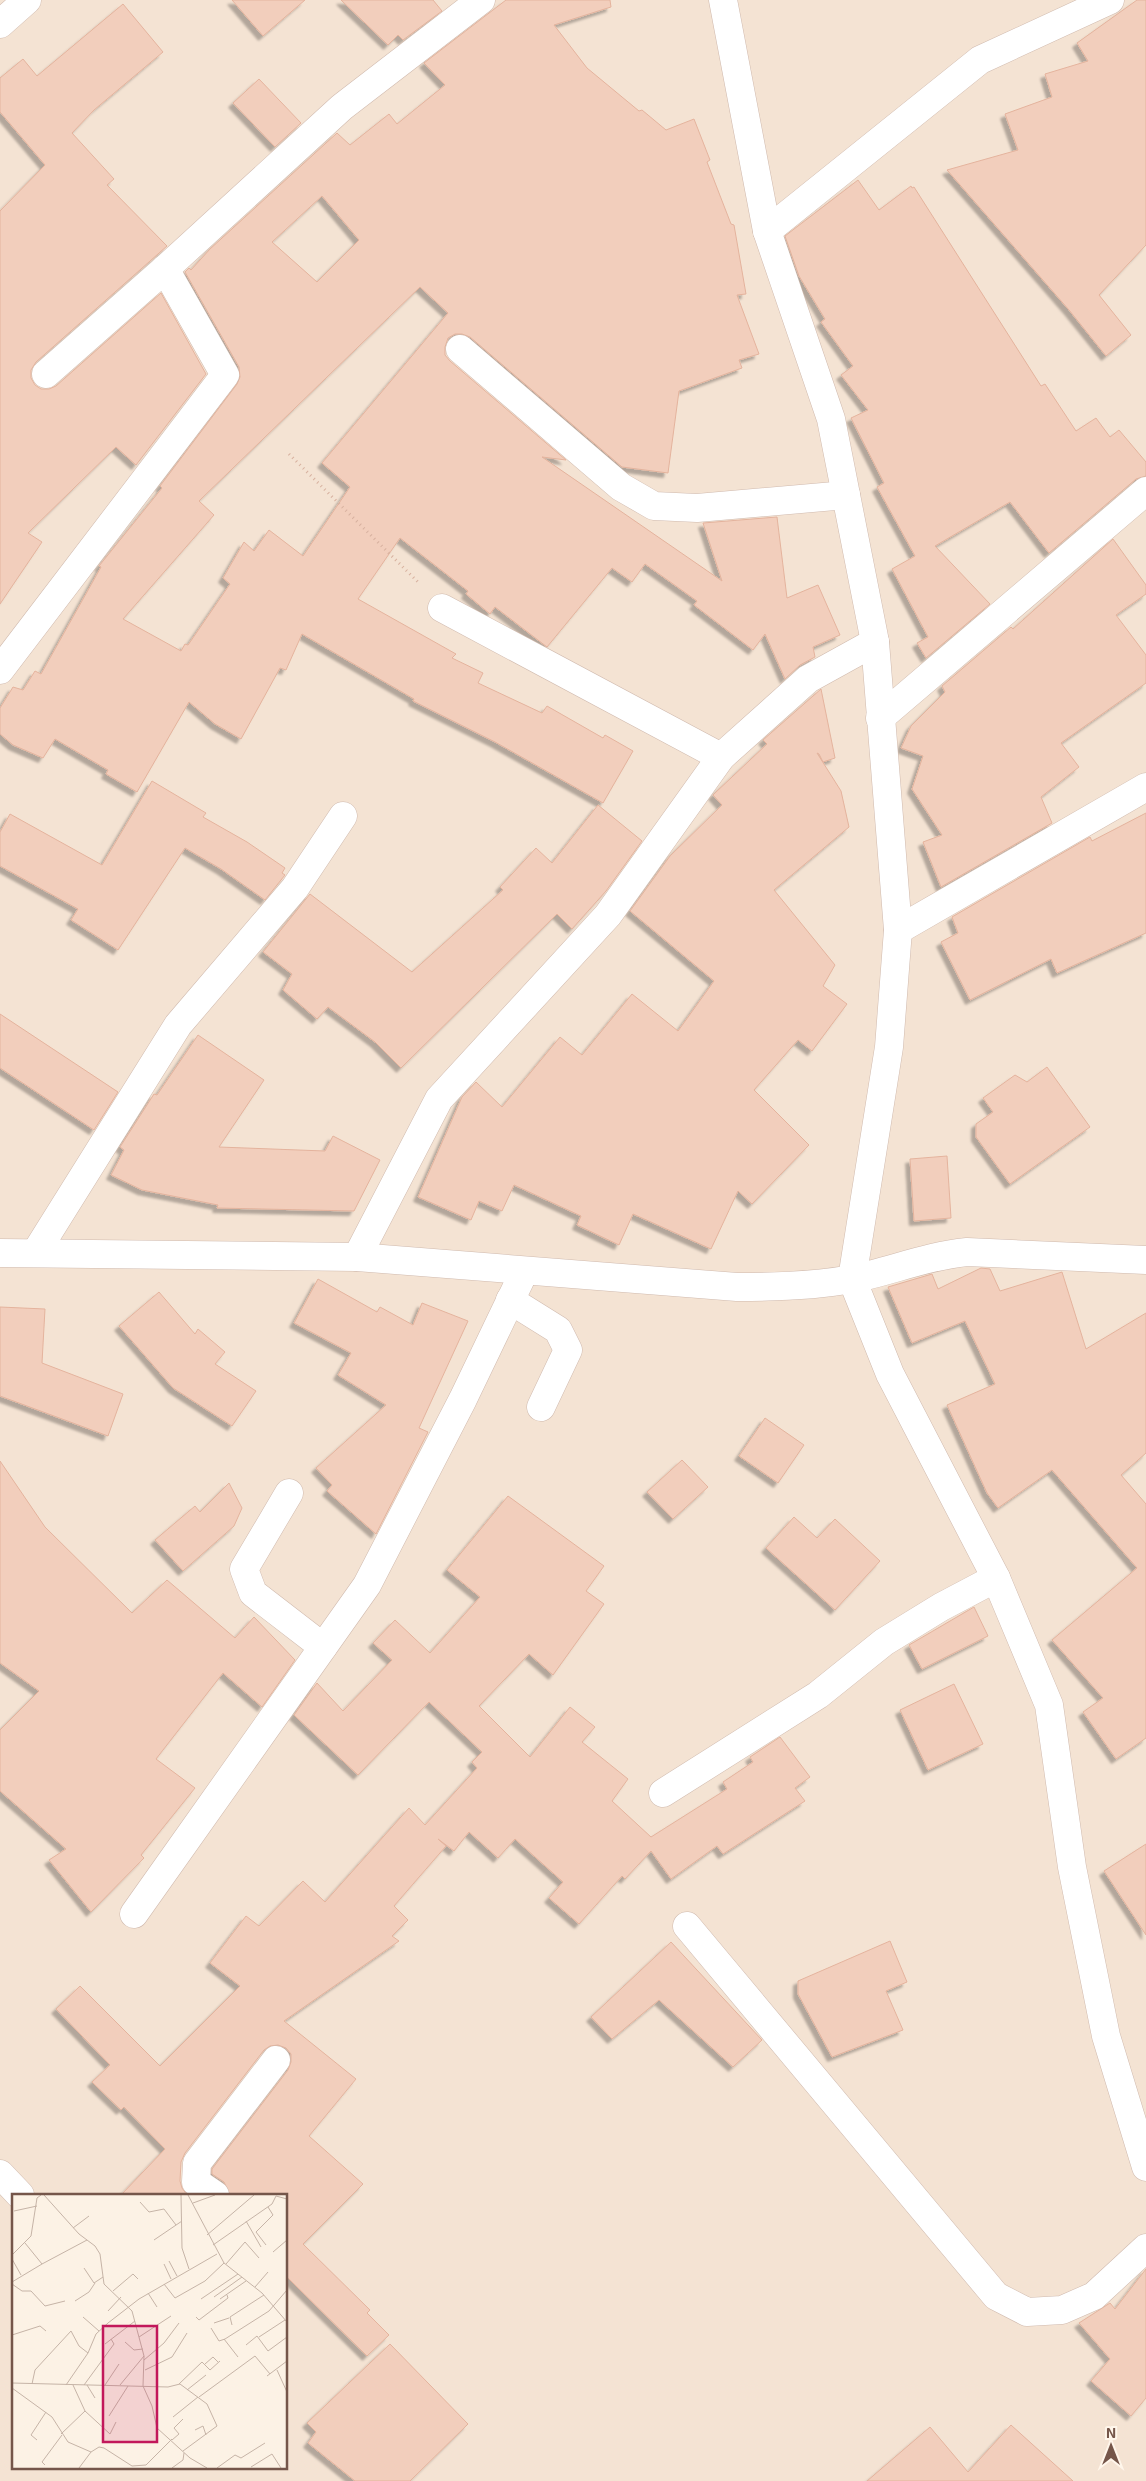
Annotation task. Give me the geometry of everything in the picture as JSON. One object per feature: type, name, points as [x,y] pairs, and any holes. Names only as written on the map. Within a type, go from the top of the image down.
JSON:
[{"type":"street","points":[[0,24],[27,0]]},
{"type":"street","points":[[46,374],[165,269],[342,106],[481,0]]},
{"type":"street","points":[[723,0],[767,231],[831,419],[875,642],[898,930],[889,1047],[852,1279],[890,1374],[996,1578],[1049,1704],[1072,1867],[1106,2036],[1146,2167]]},
{"type":"street","points":[[767,231],[980,60],[1110,0]]},
{"type":"street","points":[[0,670],[225,375],[165,269]]},
{"type":"street","points":[[460,349],[621,487],[654,506],[697,508],[846,495]]},
{"type":"street","points":[[880,718],[1146,491]]},
{"type":"street","points":[[442,608],[722,757]]},
{"type":"street","points":[[357,1257],[439,1099],[608,915],[722,757],[808,679],[875,642]]},
{"type":"street","points":[[898,930],[1146,787]]},
{"type":"street","points":[[36,1252],[178,1025],[295,888],[343,816]]},
{"type":"street","points":[[0,1252],[357,1257],[524,1272],[737,1287],[781,1287],[852,1279],[938,1255],[967,1252],[1146,1260]]},
{"type":"street","points":[[134,1914],[367,1585],[463,1399],[524,1272]]},
{"type":"street","points":[[510,1300],[558,1330],[568,1350],[542,1407]]},
{"type":"street","points":[[290,1493],[244,1569],[253,1593],[323,1647]]},
{"type":"street","points":[[662,1793],[818,1696],[884,1642],[941,1607],[996,1578]]},
{"type":"street","points":[[687,1926],[996,2296],[1027,2312],[1062,2310],[1094,2296],[1146,2248]]},
{"type":"street","points":[[214,2194],[196,2182],[196,2163],[276,2060]]},
{"type":"street","points":[[0,2174],[19,2194]]},
{"type":"path","points":[[290,454],[442,608]]},
{"type":"shaded area","points":[[0,0],[1146,0],[1146,2481],[0,2481]]},
{"type":"building","points":[[232,0],[305,0],[263,36]]},
{"type":"building","points":[[341,0],[433,0],[442,11],[403,40],[398,35],[388,45]]},
{"type":"building","points":[[506,0],[610,0],[611,7],[554,25],[587,68],[639,111],[642,110],[666,130],[694,119],[710,160],[707,162],[731,224],[734,225],[746,294],[737,295],[759,354],[739,360],[742,368],[679,391],[668,473],[622,467],[470,337],[455,334],[448,338],[445,355],[566,460],[542,457],[722,581],[703,523],[777,517],[787,598],[818,585],[840,635],[813,647],[815,657],[800,665],[785,679],[765,634],[753,650],[694,605],[697,601],[645,564],[632,582],[612,568],[547,647],[495,607],[490,614],[466,594],[468,591],[400,538],[358,599],[456,654],[452,658],[483,673],[478,683],[542,713],[547,706],[603,738],[605,735],[633,751],[603,803],[495,742],[413,701],[414,699],[302,634],[286,670],[280,668],[241,739],[215,724],[189,702],[137,792],[106,774],[108,770],[55,739],[43,758],[13,745],[0,734],[0,708],[13,687],[23,690],[35,671],[41,674],[101,567],[99,566],[162,488],[160,486],[237,384],[240,377],[239,367],[185,272],[189,268],[191,270],[210,249],[337,133],[350,145],[389,114],[397,124],[445,85],[424,63]],"holes":[[[322,196],[359,240],[317,282],[272,242]],[[420,287],[448,313],[322,463],[350,487],[303,556],[269,530],[254,551],[244,542],[223,578],[230,584],[188,645],[185,644],[181,651],[123,619],[214,515],[199,501]]]},
{"type":"building","points":[[1137,0],[1146,0],[1146,245],[1099,295],[1131,335],[1106,356],[1069,310],[947,170],[1018,150],[1005,114],[1052,97],[1045,74],[1088,61],[1077,43]]},
{"type":"building","points":[[123,4],[163,52],[94,110],[72,133],[114,179],[107,185],[167,246],[36,362],[31,370],[31,378],[35,385],[41,389],[49,389],[56,386],[161,293],[206,374],[136,465],[116,447],[28,533],[42,542],[0,604],[0,211],[45,165],[0,112],[0,78],[23,59],[37,76]]},
{"type":"building","points":[[259,79],[301,123],[275,147],[233,103]]},
{"type":"building","points":[[858,180],[879,210],[911,186],[912,188],[914,187],[1041,386],[1045,384],[1076,431],[1096,418],[1110,437],[1119,430],[1146,462],[1146,476],[1136,479],[1049,553],[1010,502],[935,546],[990,604],[926,658],[917,643],[928,637],[892,569],[915,556],[877,487],[884,483],[851,418],[868,410],[841,375],[853,366],[821,322],[825,319],[799,276],[785,236]]},
{"type":"building","points":[[1113,539],[1146,585],[1146,594],[1116,615],[1146,655],[1146,683],[1061,743],[1079,767],[1041,797],[1052,823],[941,887],[923,842],[942,835],[912,789],[923,756],[901,748],[911,726],[945,692],[942,686],[1011,627],[1013,629]]},
{"type":"building","points":[[821,689],[835,758],[823,762],[817,753],[841,791],[849,827],[774,890],[835,965],[823,986],[847,1004],[812,1051],[798,1040],[754,1090],[809,1145],[752,1204],[738,1191],[711,1249],[633,1214],[619,1245],[577,1225],[581,1216],[514,1185],[502,1211],[479,1201],[471,1220],[418,1197],[462,1097],[476,1082],[502,1107],[560,1037],[582,1055],[632,994],[678,1031],[714,981],[630,911],[670,856],[722,805],[713,795],[767,744],[763,740]]},
{"type":"building","points":[[152,781],[206,813],[203,817],[247,842],[285,868],[282,873],[285,875],[265,900],[221,869],[185,848],[118,950],[71,920],[78,909],[0,866],[0,832],[10,814],[102,865]]},
{"type":"building","points":[[598,805],[642,841],[606,891],[572,929],[557,914],[401,1068],[375,1042],[328,1007],[317,1019],[283,990],[292,974],[263,952],[310,894],[412,972],[503,890],[500,887],[536,848],[552,863]]},
{"type":"building","points":[[1146,813],[1146,933],[1057,973],[1051,959],[970,1000],[941,942],[958,933],[952,917],[1090,837],[1092,841]]},
{"type":"building","points":[[0,1014],[118,1092],[94,1130],[0,1068]]},
{"type":"building","points":[[198,1035],[264,1080],[219,1147],[325,1151],[333,1136],[380,1160],[354,1211],[217,1208],[218,1205],[142,1190],[111,1175],[124,1150],[120,1147],[154,1094],[157,1095]]},
{"type":"building","points":[[1047,1067],[1090,1127],[1010,1184],[976,1137],[976,1124],[993,1112],[983,1098],[1015,1075],[1027,1082]]},
{"type":"building","points":[[947,1156],[951,1218],[914,1221],[910,1159]]},
{"type":"building","points":[[981,1268],[990,1269],[1000,1291],[1062,1272],[1086,1349],[1146,1313],[1146,1453],[1121,1475],[1146,1504],[1146,1738],[1116,1759],[1083,1712],[1103,1698],[1052,1640],[1137,1568],[1052,1470],[998,1508],[987,1493],[947,1405],[995,1384],[965,1321],[912,1343],[888,1287],[932,1274],[938,1289]]},
{"type":"building","points":[[318,1279],[377,1312],[380,1307],[413,1325],[422,1303],[468,1321],[419,1428],[428,1432],[376,1534],[327,1491],[332,1485],[316,1468],[386,1405],[338,1375],[351,1353],[294,1323]]},
{"type":"building","points":[[159,1292],[195,1334],[198,1329],[225,1352],[215,1364],[256,1391],[232,1426],[173,1388],[119,1326]]},
{"type":"building","points":[[0,1307],[45,1309],[42,1363],[123,1394],[108,1436],[0,1396]]},
{"type":"building","points":[[765,1418],[804,1445],[778,1483],[739,1456]]},
{"type":"building","points":[[682,1460],[708,1487],[673,1519],[647,1492]]},
{"type":"building","points":[[0,1461],[45,1527],[132,1613],[167,1580],[235,1638],[254,1617],[295,1660],[262,1707],[223,1673],[156,1759],[195,1788],[141,1855],[144,1858],[91,1912],[49,1860],[66,1849],[0,1791],[0,1730],[39,1691],[0,1663]]},
{"type":"building","points":[[229,1483],[242,1508],[234,1526],[183,1571],[155,1540],[195,1506],[200,1512]]},
{"type":"building","points":[[508,1496],[604,1566],[586,1591],[604,1604],[553,1675],[529,1654],[479,1706],[530,1757],[570,1707],[595,1727],[582,1742],[628,1779],[612,1801],[651,1837],[727,1789],[723,1782],[753,1762],[750,1757],[780,1737],[810,1777],[795,1788],[805,1801],[723,1854],[717,1846],[671,1879],[651,1851],[625,1879],[622,1876],[579,1924],[549,1898],[563,1882],[515,1839],[498,1858],[469,1832],[454,1851],[438,1839],[446,1846],[394,1906],[408,1920],[392,1936],[399,1941],[284,2021],[356,2079],[309,2136],[363,2184],[303,2244],[370,2310],[367,2313],[389,2335],[367,2356],[288,2278],[288,2194],[230,2194],[224,2182],[212,2174],[212,2169],[288,2070],[291,2054],[286,2048],[278,2045],[270,2046],[264,2050],[185,2153],[181,2162],[180,2181],[186,2194],[122,2194],[165,2149],[124,2107],[121,2110],[92,2082],[110,2065],[56,2009],[80,1986],[160,2066],[240,1986],[210,1963],[246,1916],[259,1926],[303,1881],[325,1902],[409,1808],[425,1825],[477,1768],[472,1762],[482,1752],[429,1702],[358,1775],[294,1715],[317,1683],[343,1711],[392,1660],[373,1643],[395,1620],[430,1653],[480,1597],[447,1570]]},
{"type":"building","points":[[794,1517],[817,1538],[835,1519],[880,1561],[835,1610],[766,1548]]},
{"type":"building","points":[[974,1607],[988,1636],[922,1669],[909,1645]]},
{"type":"building","points":[[954,1684],[983,1744],[928,1770],[900,1710]]},
{"type":"building","points":[[1146,1844],[1146,1935],[1104,1871]]},
{"type":"building","points":[[890,1941],[907,1982],[886,1991],[903,2030],[832,2057],[798,1994],[798,1981]]},
{"type":"building","points":[[671,1942],[762,2040],[733,2067],[659,2000],[612,2039],[591,2017]]},
{"type":"building","points":[[1146,2269],[1146,2398],[1131,2416],[1091,2381],[1110,2359],[1079,2323],[1110,2303],[1115,2309]]},
{"type":"building","points":[[390,2344],[468,2424],[410,2481],[355,2481],[308,2443],[316,2432],[307,2423]]},
{"type":"building","points":[[1011,2425],[1073,2481],[867,2481],[930,2427],[968,2472]]}]
